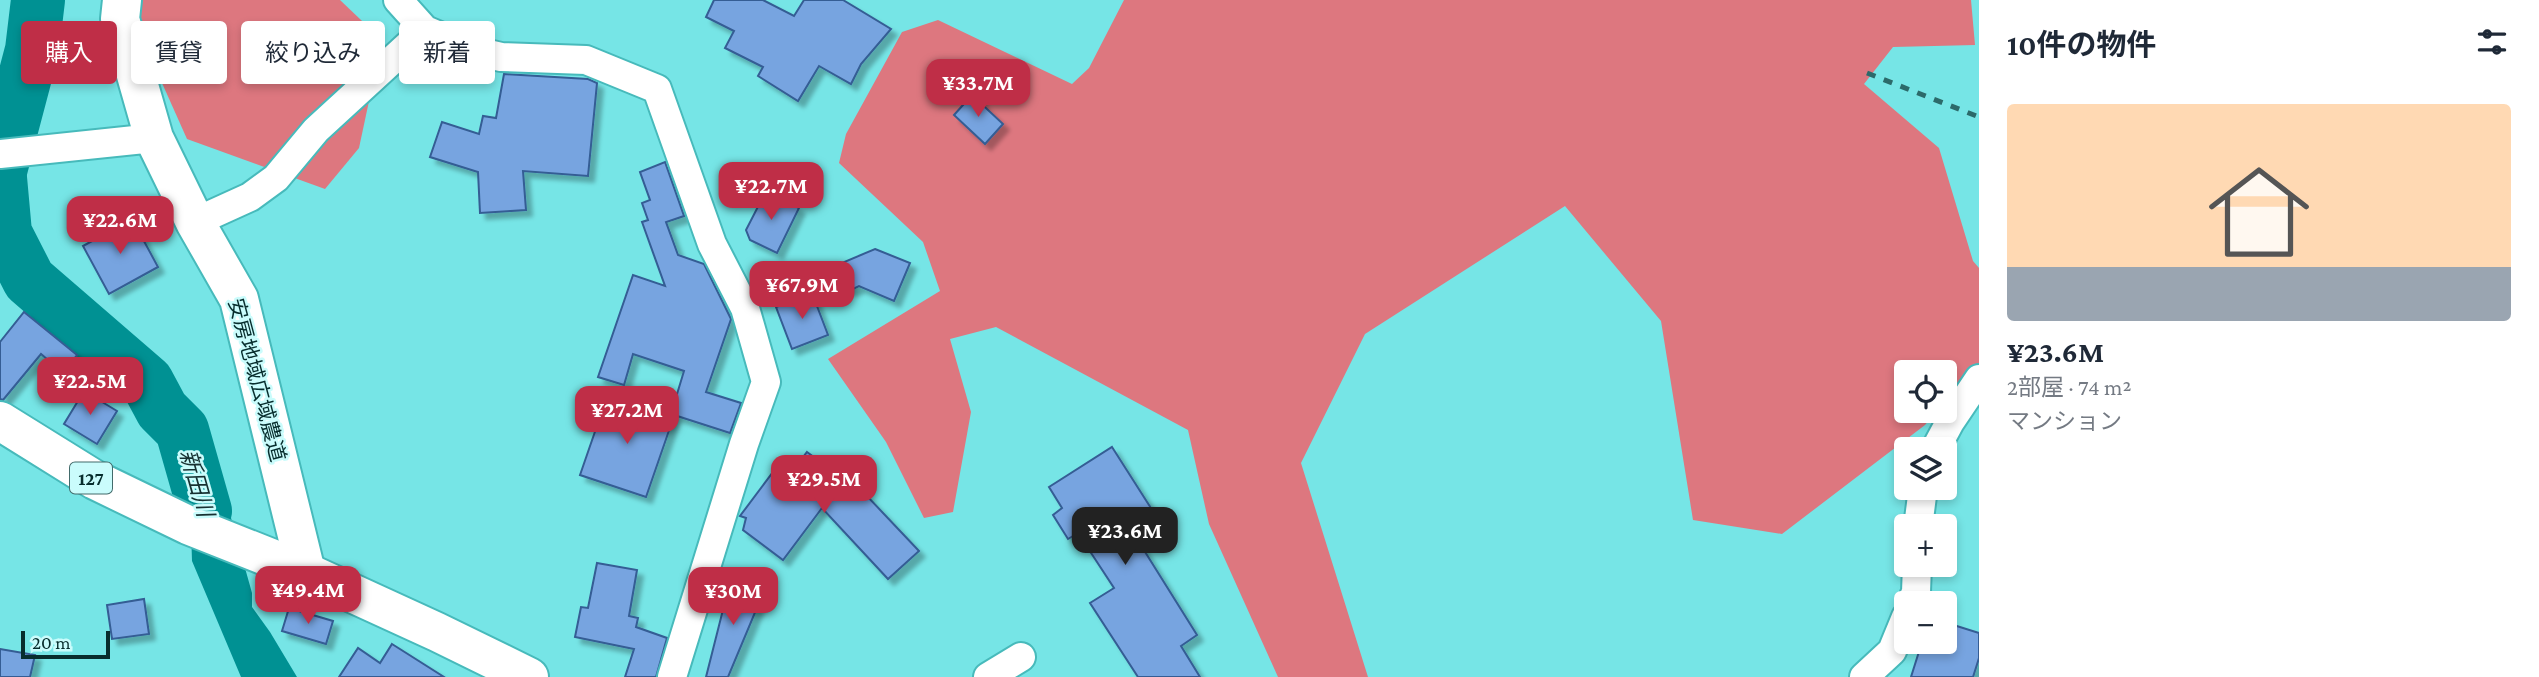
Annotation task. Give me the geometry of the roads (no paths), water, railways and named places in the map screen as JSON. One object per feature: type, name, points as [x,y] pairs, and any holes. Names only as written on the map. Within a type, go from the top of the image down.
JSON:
[{"type":"main road","name":"安房地域広域農道","points":[[122,0],[120,19],[154,138],[195,222],[239,299],[306,572]]},
{"type":"main road","name":"127","points":[[0,421],[95,480],[188,525],[306,572],[529,677]]},
{"type":"street","points":[[398,0],[417,21]]},
{"type":"street","points":[[195,222],[250,197],[276,178],[316,130],[399,54]]},
{"type":"street","points":[[495,56],[586,60],[657,89],[712,244],[745,308],[766,382],[740,456],[672,677]]},
{"type":"street","points":[[0,153],[154,138]]},
{"type":"street","points":[[1942,437],[1979,379]]},
{"type":"street","points":[[1864,677],[1894,646]]},
{"type":"street","points":[[988,677],[1021,657]]},
{"type":"water","points":[[194,435],[226,500],[252,593],[252,607],[297,677],[241,677],[192,561],[190,496],[180,442]]},
{"type":"waterway","name":"新田川","points":[[0,171],[32,50],[38,0]]},
{"type":"waterway","name":"新田川","points":[[0,178],[5,233],[29,280],[147,382],[162,410],[182,430],[205,511]]},
{"type":"railway","points":[[1867,73],[1979,117]]}]
